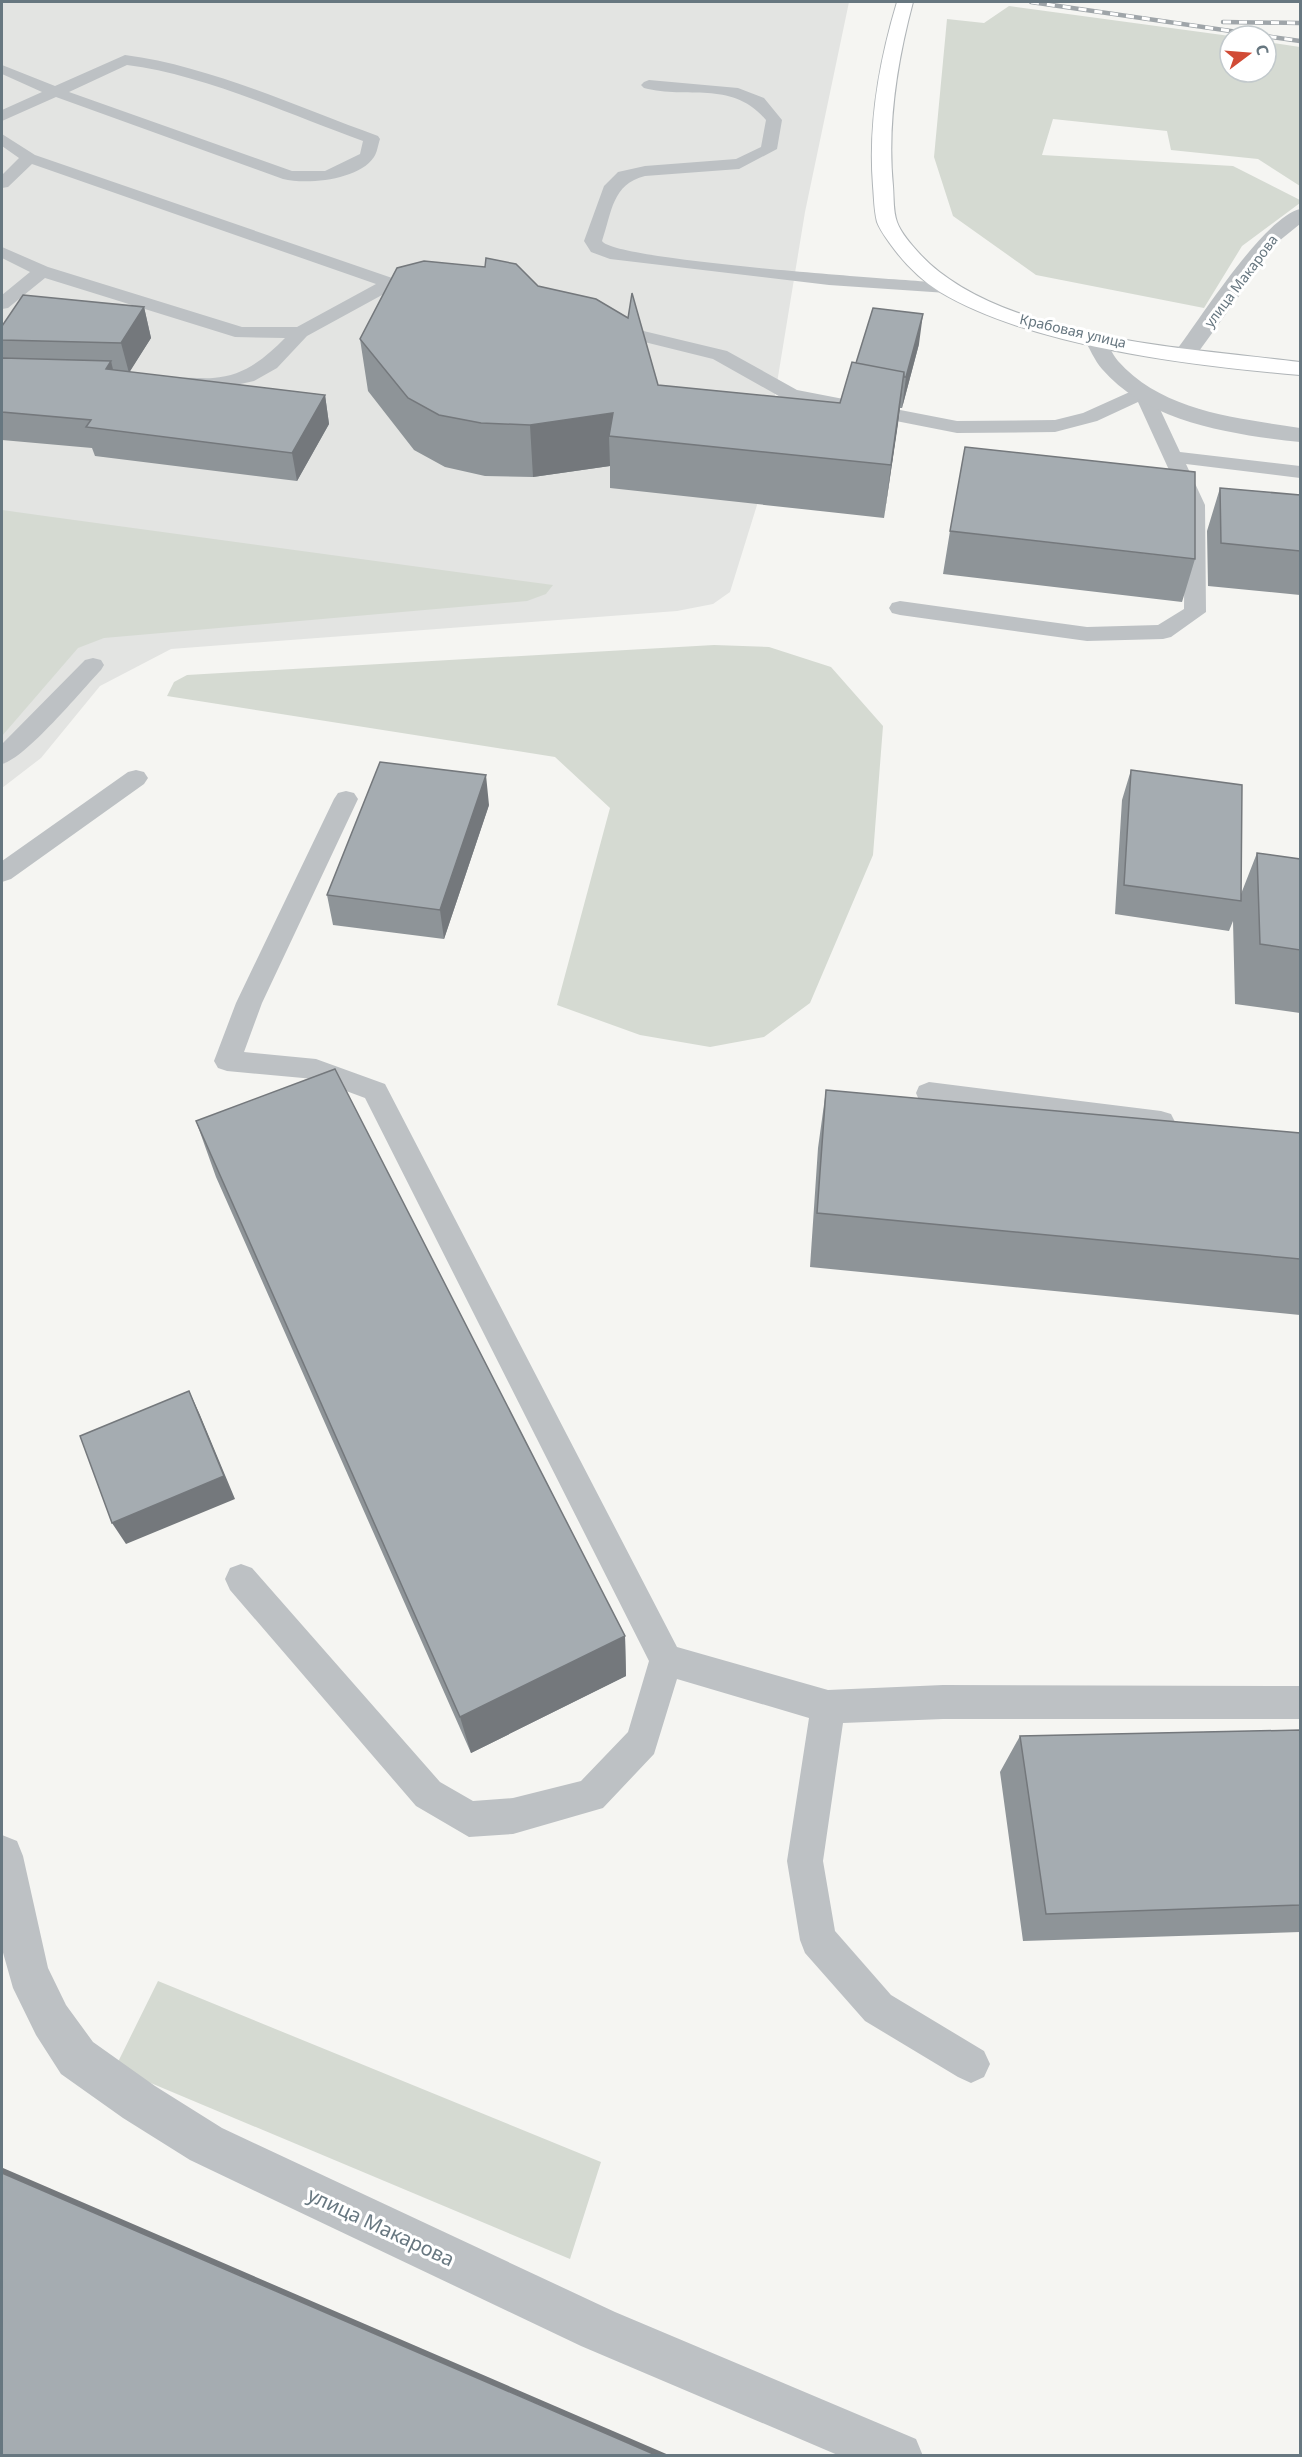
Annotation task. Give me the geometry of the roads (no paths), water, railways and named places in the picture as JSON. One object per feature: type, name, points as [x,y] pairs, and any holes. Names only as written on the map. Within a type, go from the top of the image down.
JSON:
[{"type":"main road","name":"Крабовая улица","points":[[905,2],[886,82],[882,158],[888,224],[915,260],[947,288],[989,308],[1039,325],[1094,338],[1300,369]]},
{"type":"street","name":"улица Макарова","points":[[1186,353],[1272,237],[1300,215]]},
{"type":"street","points":[[1094,338],[1111,366],[1143,392],[1176,408],[1221,422],[1300,435]]},
{"type":"street","name":"улица Макарова","points":[[2,1856],[28,1973],[51,2020],[77,2058],[139,2102],[206,2144],[598,2329],[899,2456]]},
{"type":"lane","points":[[2,69],[55,92],[289,175],[310,180],[344,171],[367,156],[372,139],[242,92],[150,63],[125,60],[55,92],[2,116]]},
{"type":"lane","points":[[649,85],[732,91],[758,101],[774,120],[769,149],[739,164],[645,171],[624,176],[612,186],[593,241],[597,248],[610,254],[676,263],[829,279],[947,288]]},
{"type":"lane","points":[[2,139],[28,158],[391,283],[438,292]]},
{"type":"lane","points":[[2,183],[28,158]]},
{"type":"lane","points":[[2,252],[42,271],[177,315],[241,333],[301,332]]},
{"type":"lane","points":[[2,304],[42,271]]},
{"type":"lane","points":[[166,383],[213,384],[247,377],[270,364],[301,332],[391,283]]},
{"type":"lane","points":[[587,322],[720,355],[791,395],[957,427],[1055,426],[1090,417],[1143,392],[1195,505],[1195,612],[1163,632],[1087,634],[900,608]]},
{"type":"lane","points":[[1173,457],[1300,472]]},
{"type":"lane","points":[[2,756],[34,727],[93,665]]},
{"type":"lane","points":[[2,873],[136,778]]},
{"type":"lane","points":[[241,1580],[428,1794],[469,1819],[513,1816],[591,1796],[642,1742],[666,1660],[375,1091],[316,1069],[227,1061],[249,1003],[346,799]]},
{"type":"lane","points":[[929,1093],[1184,1125]]},
{"type":"lane","points":[[666,1660],[828,1707],[943,1702],[1300,1702]]},
{"type":"lane","points":[[828,1707],[805,1861],[818,1940],[878,2008],[972,2064]]},
{"type":"railway","points":[[1031,2],[1300,41]]},
{"type":"railway","points":[[1223,22],[1300,23]]}]
